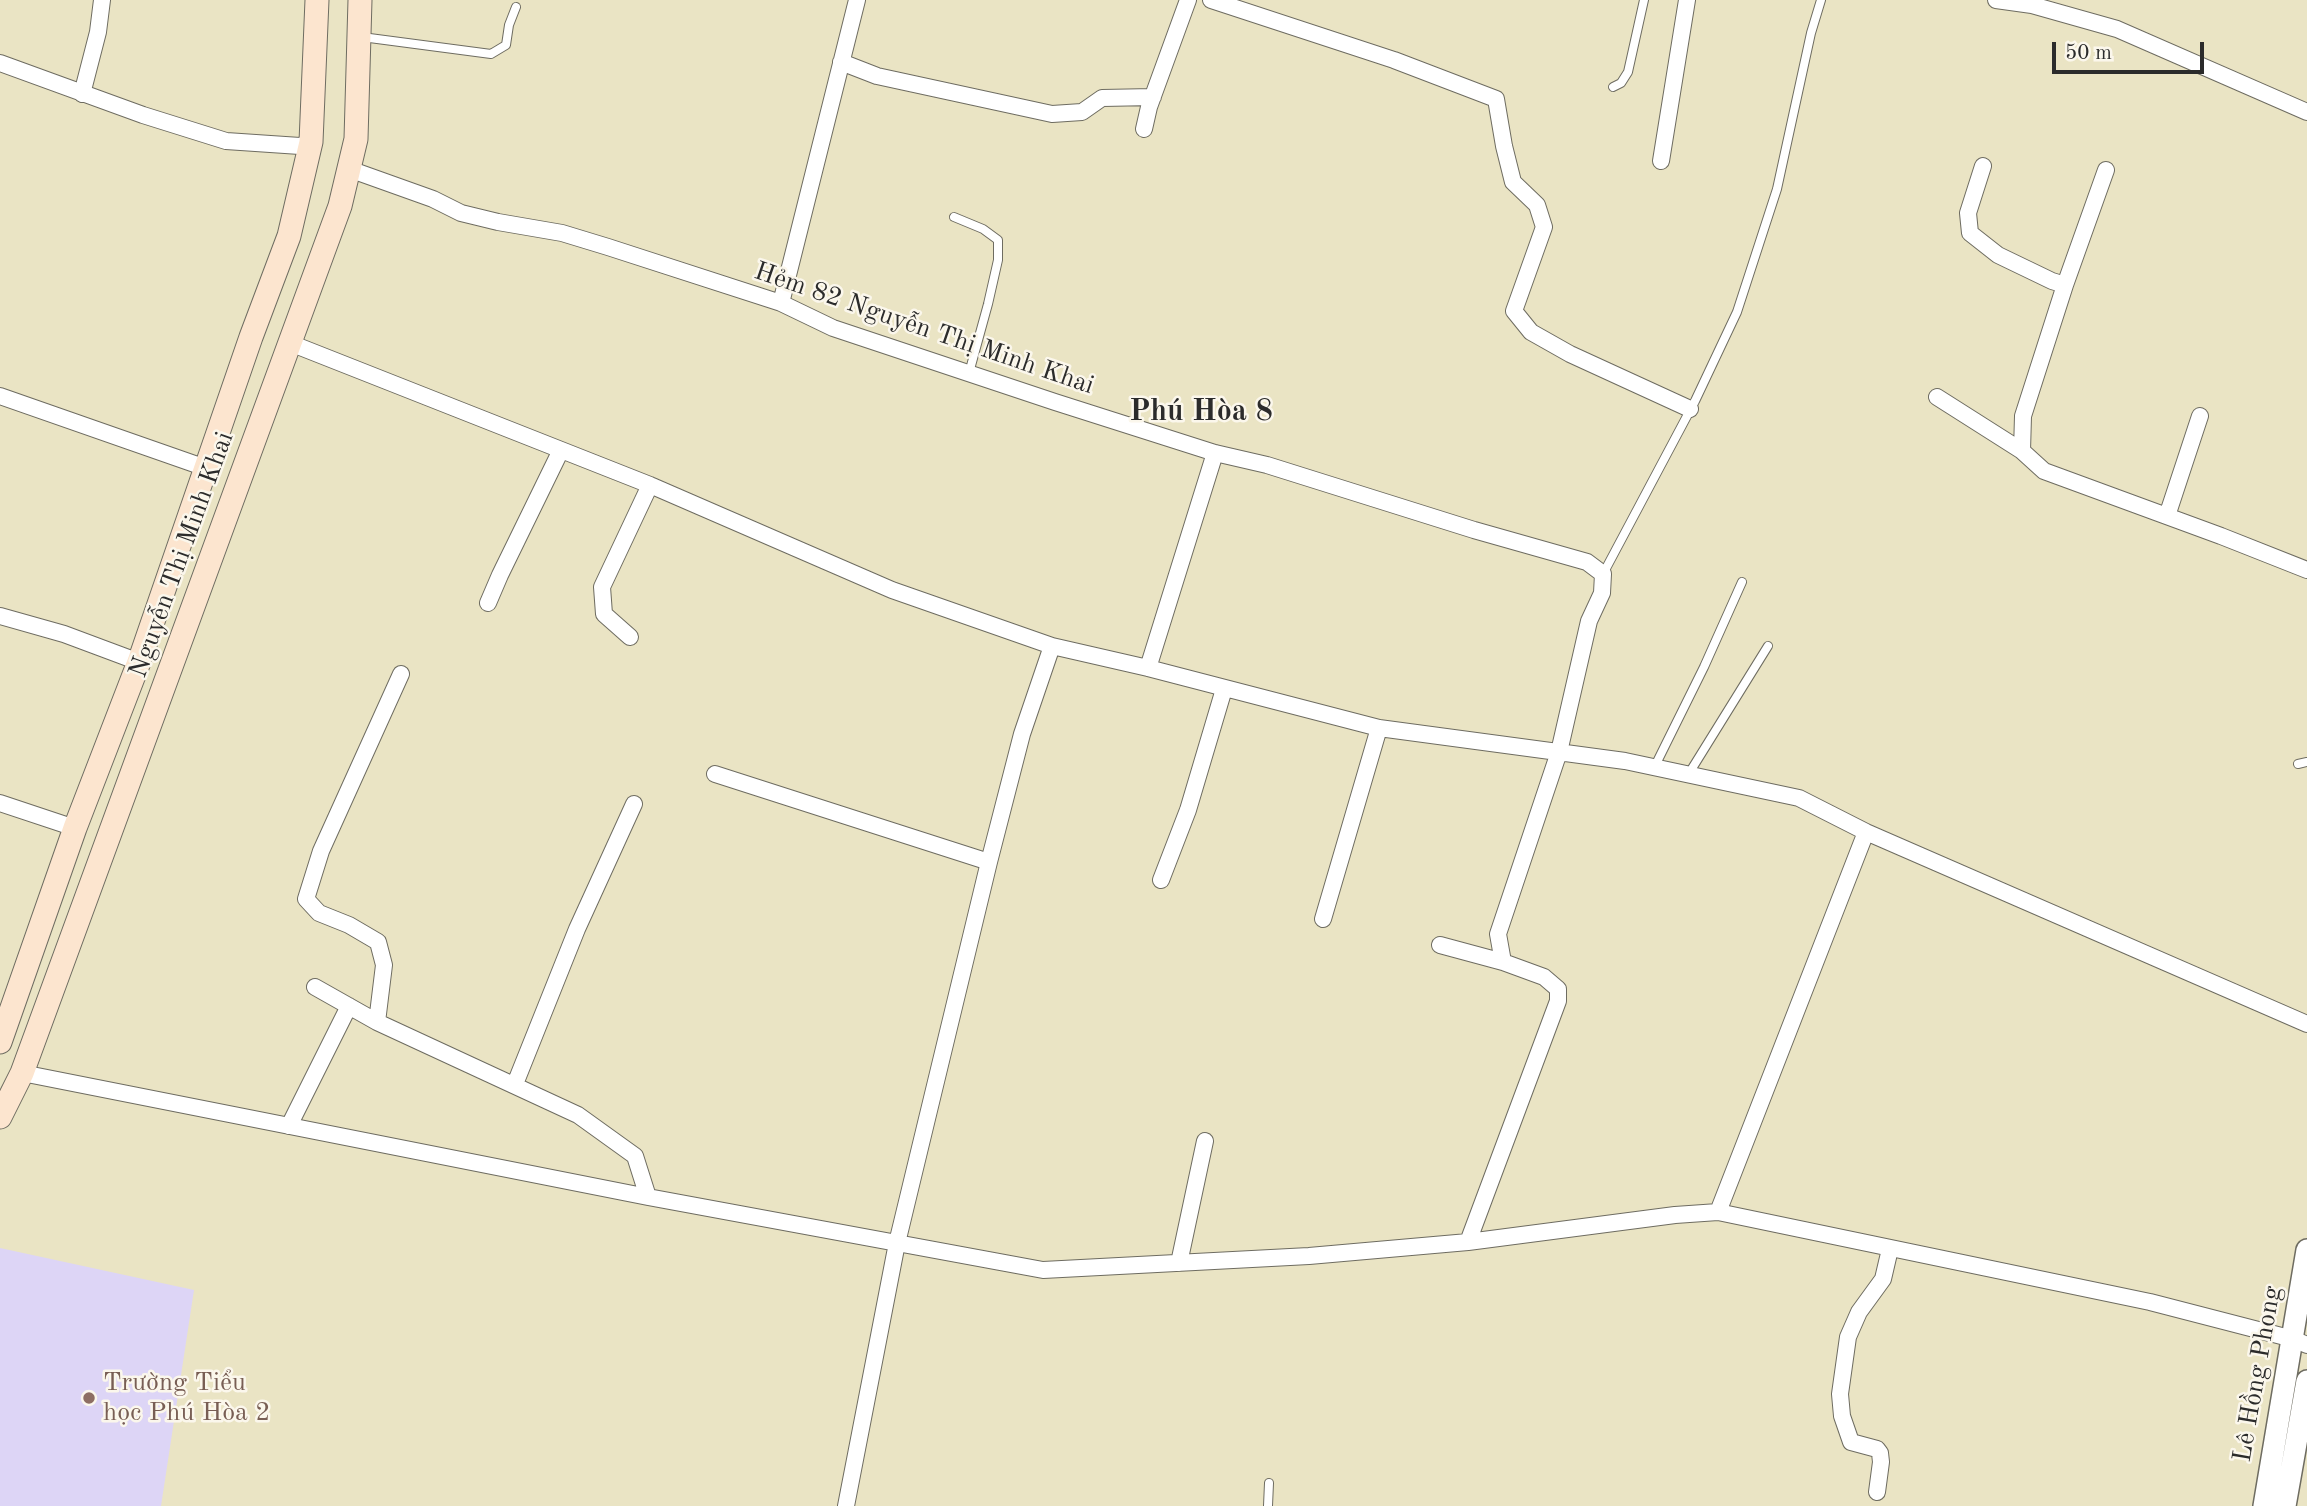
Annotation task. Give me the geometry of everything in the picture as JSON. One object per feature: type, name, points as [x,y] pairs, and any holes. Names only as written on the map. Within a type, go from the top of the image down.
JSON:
[{"type":"main road","name":"Nguyễn Thị Minh Khai","points":[[0,1042],[75,828],[139,662],[289,236],[311,142],[317,0]]},
{"type":"main road","name":"Nguyễn Thị Minh Khai","points":[[0,1117],[22,1073],[336,219],[356,139],[360,0]]},
{"type":"street","points":[[82,94],[98,32],[102,0]]},
{"type":"street","points":[[308,0],[317,0]]},
{"type":"street","points":[[781,303],[857,0]]},
{"type":"street","points":[[1144,129],[1188,0]]},
{"type":"street","points":[[1211,0],[1394,60],[1496,99],[1513,182],[1536,205],[1544,227],[1514,311],[1531,332],[1690,409]]},
{"type":"street","points":[[1661,160],[1686,0]]},
{"type":"street","points":[[1996,0],[2044,4],[2118,29],[2307,112]]},
{"type":"street","points":[[841,62],[877,76],[1052,114],[1082,112],[1102,98],[1153,97]]},
{"type":"street","points":[[0,63],[82,94],[226,141],[300,146],[311,142]]},
{"type":"street","points":[[1983,166],[1968,213],[1970,233],[1998,255],[2065,285]]},
{"type":"street","name":"Hẻm 82 Nguyễn Thị Minh Khai","points":[[349,169],[433,199],[461,213],[562,233],[781,303],[833,328],[1215,453],[1267,465],[1474,530],[1587,562],[1602,574]]},
{"type":"street","points":[[2022,451],[2023,416],[2106,170]]},
{"type":"street","points":[[290,343],[650,485],[892,590],[1052,646],[1379,728],[1559,752],[1799,797],[1866,832],[2307,1024]]},
{"type":"street","points":[[0,396],[206,468]]},
{"type":"street","points":[[1937,397],[2022,451],[2043,471],[2307,570]]},
{"type":"street","points":[[2167,516],[2200,416]]},
{"type":"street","points":[[488,603],[561,450]]},
{"type":"street","points":[[1148,668],[1215,453]]},
{"type":"street","points":[[630,637],[604,614],[603,587],[650,485]]},
{"type":"street","points":[[1503,962],[1498,934],[1559,752],[1589,621],[1602,593],[1602,574]]},
{"type":"street","points":[[0,616],[64,634],[139,662]]},
{"type":"street","points":[[846,1506],[897,1243],[1022,734],[1052,646]]},
{"type":"street","points":[[377,1022],[384,965],[378,942],[349,925],[319,914],[306,899],[321,851],[401,674]]},
{"type":"street","points":[[1161,880],[1188,810],[1224,689]]},
{"type":"street","points":[[1323,919],[1379,728]]},
{"type":"street","points":[[715,774],[989,862]]},
{"type":"street","points":[[0,803],[75,828]]},
{"type":"street","points":[[515,1084],[577,929],[634,804]]},
{"type":"street","points":[[1718,1212],[1866,832]]},
{"type":"street","points":[[1440,945],[1503,962],[1544,978],[1558,989],[1558,1001],[1468,1241]]},
{"type":"street","points":[[314,987],[377,1022],[578,1115],[635,1156],[648,1197]]},
{"type":"street","points":[[289,1126],[349,1006]]},
{"type":"street","points":[[22,1073],[648,1197],[1043,1270],[1309,1256],[1718,1212],[2150,1303],[2300,1342]]},
{"type":"street","points":[[1179,1263],[1205,1141]]},
{"type":"street","points":[[1877,1492],[1880,1453],[1877,1449],[1851,1442],[1842,1416],[1840,1394],[1848,1337],[1859,1312],[1884,1279],[1890,1249]]},
{"type":"street","name":"Lê Hồng Phong","points":[[2264,1506],[2300,1342],[2307,1250]]},
{"type":"street","name":"Lê Hồng Phong","points":[[2285,1506],[2307,1381]]},
{"type":"lane","points":[[1613,87],[1621,83],[1628,72],[1644,0]]},
{"type":"lane","points":[[1602,574],[1690,409],[1737,312],[1773,202],[1821,0]]},
{"type":"lane","points":[[359,37],[491,54],[506,45],[509,25],[516,7]]},
{"type":"lane","points":[[954,217],[983,229],[998,240],[998,260],[969,373]]},
{"type":"lane","points":[[1654,768],[1710,655],[1742,582]]},
{"type":"lane","points":[[1688,775],[1768,646]]},
{"type":"lane","points":[[1268,1506],[1269,1483]]},
{"type":"shaded area","name":"Trường Tiểu học Phú Hòa 2","points":[[0,1248],[194,1290],[161,1506],[0,1506]]},
{"type":"place","name":"Trường Tiểu học Phú Hòa 2","points":[[89,1398]]},
{"type":"district","name":"Phú Hòa 8","points":[[1201,412]]}]
